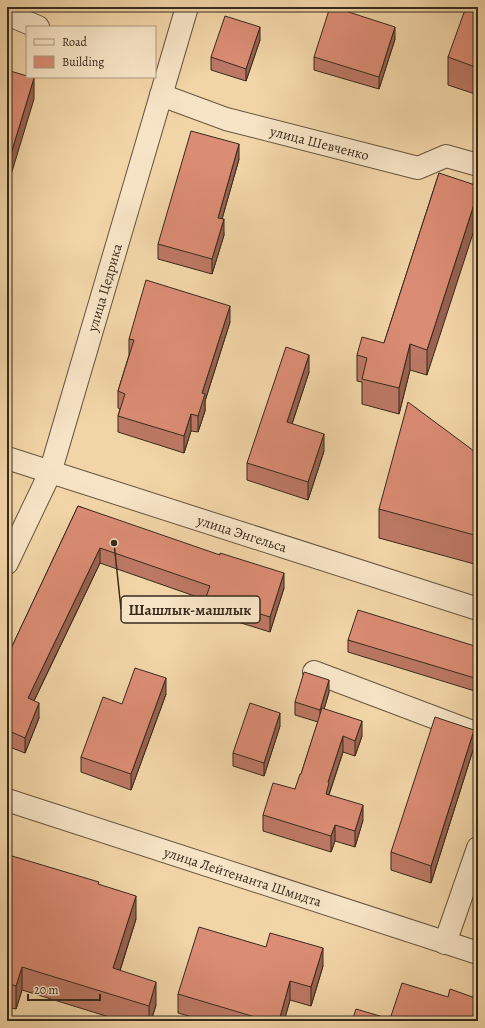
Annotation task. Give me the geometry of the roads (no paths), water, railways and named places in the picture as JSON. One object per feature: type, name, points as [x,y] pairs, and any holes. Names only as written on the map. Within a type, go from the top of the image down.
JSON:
[{"type":"street","name":"улица Цедрика","points":[[7,563],[50,473],[159,85],[186,7]]},
{"type":"street","points":[[7,14],[36,26]]},
{"type":"street","name":"улица Шевченко","points":[[159,85],[226,118],[418,168],[446,156],[478,166]]},
{"type":"street","name":"улица Энгельса","points":[[7,458],[478,610]]},
{"type":"street","points":[[314,672],[478,734]]},
{"type":"street","name":"улица Лейтенанта Шмидта","points":[[7,800],[478,953]]},
{"type":"street","points":[[446,943],[478,848]]},
{"type":"place","name":"Шашлык-машлык","points":[[114,543]]}]
